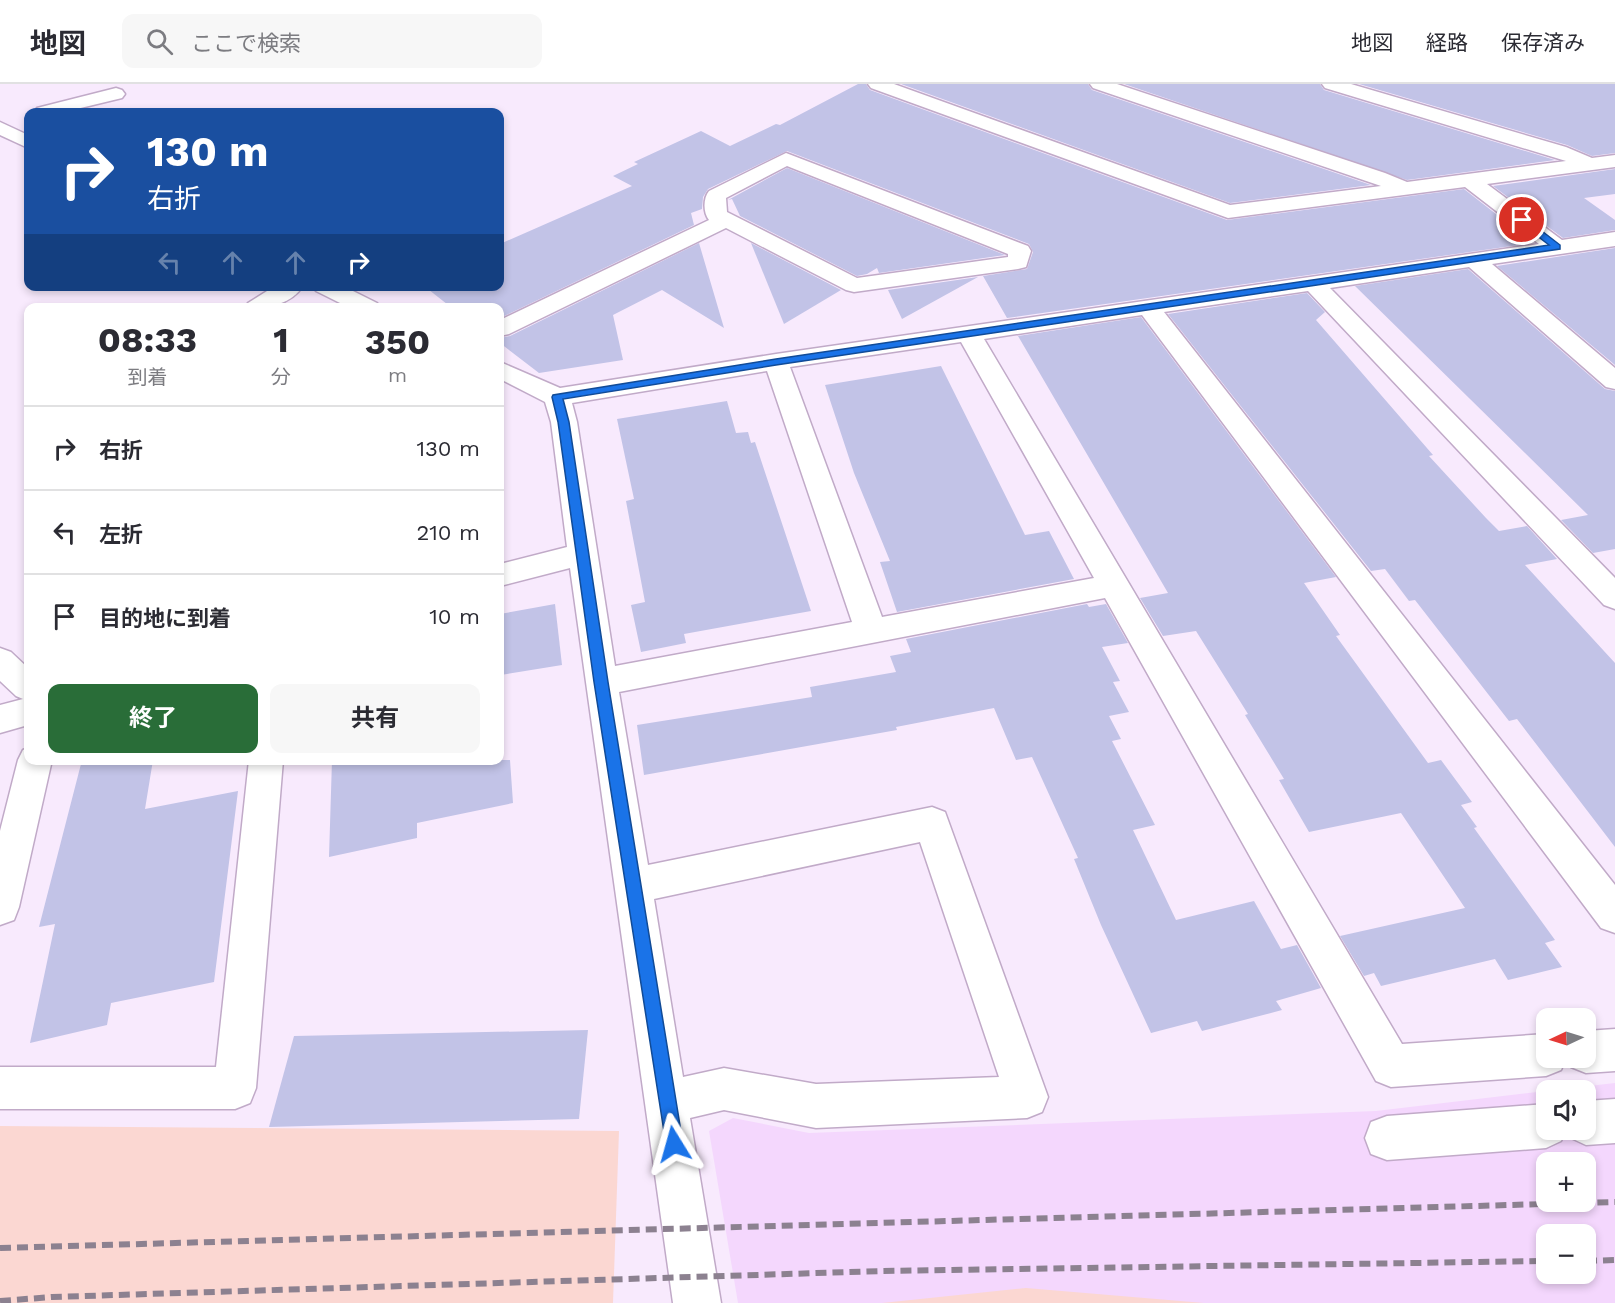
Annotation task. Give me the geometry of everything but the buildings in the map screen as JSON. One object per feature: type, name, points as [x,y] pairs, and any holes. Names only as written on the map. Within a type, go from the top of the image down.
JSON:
[{"type":"street","points":[[877,84],[1228,212],[1615,161]]},
{"type":"street","points":[[1099,84],[1378,177],[1405,189]]},
{"type":"street","points":[[1331,84],[1559,151],[1590,164]]},
{"type":"street","points":[[60,108],[116,94]]},
{"type":"street","points":[[0,129],[24,118]]},
{"type":"street","points":[[0,129],[24,140]]},
{"type":"street","points":[[786,159],[1020,251],[1018,262],[854,285],[726,220],[716,215],[716,195],[786,159]]},
{"type":"street","points":[[1469,180],[1557,247]]},
{"type":"street","points":[[504,327],[726,220]]},
{"type":"street","points":[[504,372],[557,397],[776,362],[1615,239]]},
{"type":"street","points":[[1474,260],[1615,381]]},
{"type":"street","points":[[1313,284],[1615,597]]},
{"type":"street","points":[[264,303],[284,291]]},
{"type":"street","points":[[334,291],[359,303]]},
{"type":"street","points":[[1148,307],[1615,915]]},
{"type":"street","points":[[969,334],[1391,1066],[1536,1056]]},
{"type":"street","points":[[776,362],[871,630]]},
{"type":"street","points":[[557,397],[564,422],[601,682],[697,1303]]},
{"type":"street","points":[[504,574],[582,554]]},
{"type":"street","points":[[601,682],[1115,585]]},
{"type":"street","points":[[0,661],[24,683]]},
{"type":"street","points":[[0,719],[24,712]]},
{"type":"street","points":[[0,907],[34,765]]},
{"type":"street","points":[[0,1088],[235,1088],[266,765]]},
{"type":"street","points":[[633,886],[932,823],[1027,1097],[816,1106],[724,1089],[667,1102]]},
{"type":"street","points":[[1596,1051],[1615,1050]]},
{"type":"street","points":[[1596,1122],[1615,1121]]},
{"type":"street","points":[[1387,1138],[1536,1127]]},
{"type":"shaded area","points":[[1615,1083],[1615,1303],[738,1303],[709,1131],[733,1118],[809,1133],[1376,1111],[1536,1092],[1536,1140],[1596,1140],[1596,1085]]},
{"type":"shaded area","points":[[0,1126],[619,1131],[613,1303],[0,1303]]},
{"type":"shaded area","points":[[1026,1288],[1204,1303],[882,1303]]},
{"type":"railway","points":[[0,1248],[1615,1202]]},
{"type":"railway","points":[[1596,1261],[1615,1260]]},
{"type":"railway","points":[[0,1301],[52,1297],[883,1271],[1536,1261]]},
{"type":"route","points":[[674,1144],[601,682],[564,422],[557,397],[776,362],[1557,247],[1522,220]]}]
